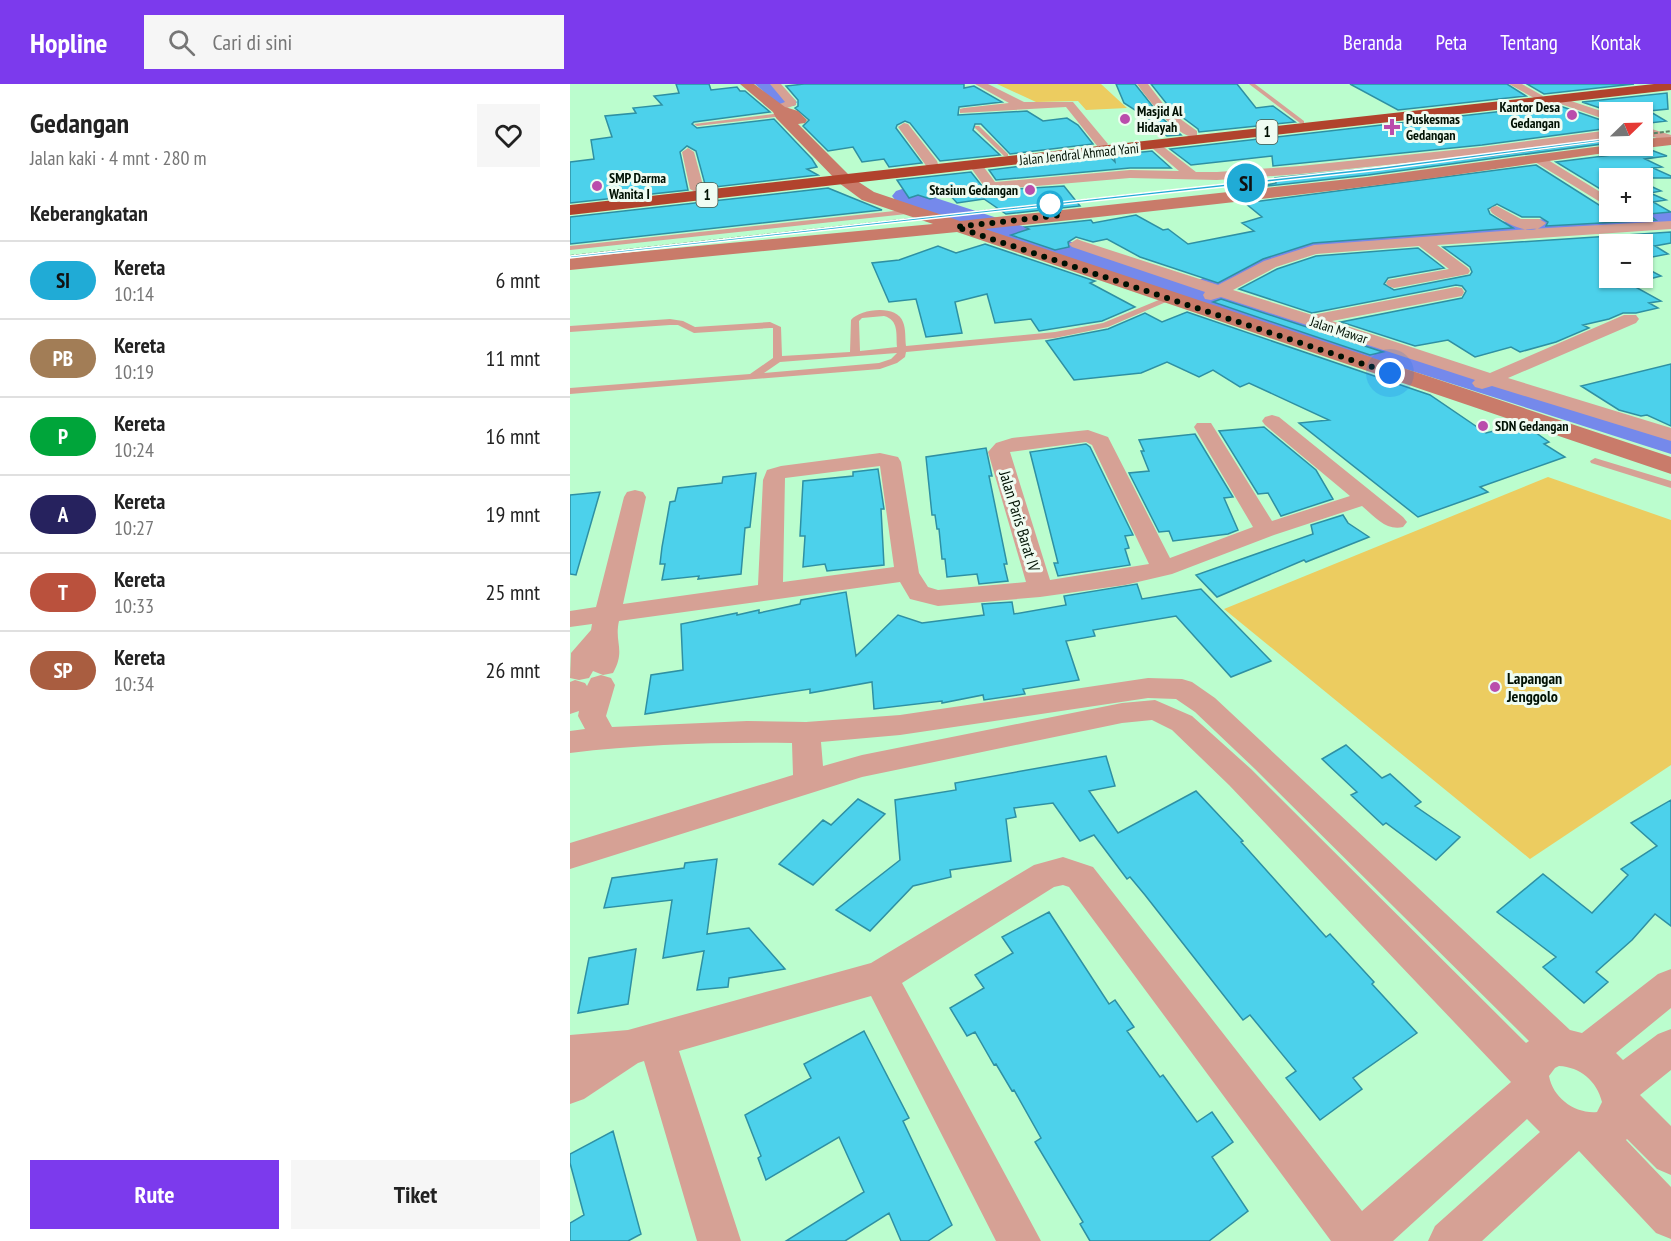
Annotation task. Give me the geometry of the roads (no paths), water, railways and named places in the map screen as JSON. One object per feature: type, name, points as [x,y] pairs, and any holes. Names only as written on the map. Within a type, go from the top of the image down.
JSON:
[{"type":"highway","name":"Jalan Jendral Ahmad Yani","points":[[852,176],[1006,155],[1640,84]]},
{"type":"highway","name":"Jalan Jendral Ahmad Yani","points":[[852,176],[911,173],[1671,86]]},
{"type":"highway","points":[[877,190],[879,179],[911,173]]},
{"type":"highway","name":"1","points":[[570,202],[852,176]]},
{"type":"highway","name":"1","points":[[570,210],[852,176]]},
{"type":"street","points":[[746,84],[780,111],[852,176],[877,190],[889,204]]},
{"type":"street","points":[[775,84],[792,103],[780,111]]},
{"type":"street","points":[[980,84],[1023,105]]},
{"type":"street","points":[[1142,84],[1164,112],[1192,134]]},
{"type":"street","points":[[1514,84],[1538,96]]},
{"type":"street","points":[[1556,99],[1599,114]]},
{"type":"street","points":[[964,111],[1023,105],[1069,104],[1074,106],[1078,115],[1102,144]]},
{"type":"street","points":[[1653,130],[1671,124]]},
{"type":"street","points":[[904,127],[932,164]]},
{"type":"street","points":[[975,165],[991,186],[995,186],[1130,174],[1193,176],[1300,170],[1428,157],[1599,135]]},
{"type":"street","points":[[1653,136],[1671,140]]},
{"type":"street","points":[[1155,145],[1193,176]]},
{"type":"street","points":[[570,264],[975,225],[1599,151]]},
{"type":"street","points":[[688,152],[697,189]]},
{"type":"street","points":[[1540,159],[1599,197]]},
{"type":"street","points":[[852,176],[860,191],[889,204],[975,225],[1169,299],[1205,299],[1459,393],[1664,452]]},
{"type":"street","points":[[1497,210],[1515,223],[1522,224],[1599,221]]},
{"type":"street","points":[[1653,218],[1671,216]]},
{"type":"street","points":[[1205,299],[1270,264],[1314,250],[1423,242],[1609,222]]},
{"type":"street","points":[[1632,222],[1671,241]]},
{"type":"street","points":[[1645,222],[1671,225]]},
{"type":"street","points":[[1394,283],[1462,271],[1423,242]]},
{"type":"street","name":"Jalan Mawar","points":[[1077,244],[1177,279],[1205,299],[1311,320],[1486,381],[1664,452]]},
{"type":"street","points":[[1311,320],[1456,292]]},
{"type":"street","points":[[1459,393],[1630,320]]},
{"type":"street","points":[[1272,421],[1395,522]]},
{"type":"street","points":[[1204,427],[1266,530]]},
{"type":"street","name":"Jalan Paris Barat IV","points":[[1040,589],[999,452],[1003,447],[1012,444],[1088,436],[1101,441],[1164,569]]},
{"type":"street","points":[[770,592],[775,475],[780,472],[880,459],[890,462],[907,573],[919,593],[938,598],[1040,589],[1164,569],[1266,530],[1366,498]]},
{"type":"street","points":[[604,738],[592,716],[584,653],[605,624],[635,497]]},
{"type":"street","points":[[570,619],[605,624],[770,592],[907,573]]},
{"type":"street","points":[[570,742],[604,738],[747,732],[806,733],[900,725],[1148,688],[1175,688],[1188,692],[1266,761],[1573,1050],[1610,1073],[1620,1096],[1671,1155]]},
{"type":"street","points":[[570,856],[870,764],[1122,712],[1144,710],[1162,712],[1182,723],[1240,777],[1531,1081],[1540,1106],[1555,1120],[1582,1131],[1671,1218]]},
{"type":"street","points":[[806,733],[809,782]]},
{"type":"street","points":[[1240,777],[1266,761]]},
{"type":"street","points":[[570,1053],[643,1044],[880,976],[1046,875],[1063,871],[1081,877],[1360,1241],[1461,1149],[1531,1081],[1534,1059],[1545,1050],[1573,1050],[1671,986]]},
{"type":"street","points":[[880,976],[1019,1241]]},
{"type":"street","points":[[570,1085],[643,1044]]},
{"type":"street","points":[[643,1044],[719,1241]]},
{"type":"street","points":[[1450,1241],[1582,1131],[1607,1129],[1618,1119],[1620,1096],[1671,1047]]},
{"type":"lane","points":[[1252,84],[1302,122]]},
{"type":"lane","points":[[697,124],[780,111]]},
{"type":"lane","points":[[977,127],[1006,155]]},
{"type":"lane","points":[[570,248],[913,211]]},
{"type":"lane","points":[[749,378],[778,359],[902,350],[1054,334],[1105,325],[1169,299]]},
{"type":"lane","points":[[570,391],[880,366],[902,355],[899,321],[895,316],[884,313],[863,314],[855,320],[855,354]]},
{"type":"lane","points":[[570,329],[670,322],[677,322],[694,330],[770,325],[777,327],[778,359]]},
{"type":"lane","points":[[1595,461],[1671,484]]},
{"type":"waterway","points":[[765,84],[787,102]]},
{"type":"waterway","points":[[905,196],[1195,292],[1671,443]]},
{"type":"waterway","points":[[1207,286],[1263,259],[1321,244],[1512,229],[1671,220]]},
{"type":"railway","points":[[1653,133],[1671,131]]},
{"type":"railway","points":[[570,256],[1380,168],[1599,140]]},
{"type":"train","name":"SI","points":[[570,256],[1380,168],[1599,140]]},
{"type":"place","name":"Kantor Desa Gedangan","points":[[1572,115]]},
{"type":"place","name":"Masjid Al Hidayah","points":[[1125,119]]},
{"type":"place","name":"Puskesmas Gedangan","points":[[1392,127]]},
{"type":"place","name":"SMP Darma Wanita I","points":[[597,186]]},
{"type":"place","name":"Stasiun Gedangan","points":[[1030,190]]},
{"type":"place","name":"SDN Gedangan","points":[[1483,426]]},
{"type":"place","name":"Lapangan Jenggolo","points":[[1495,687]]}]
